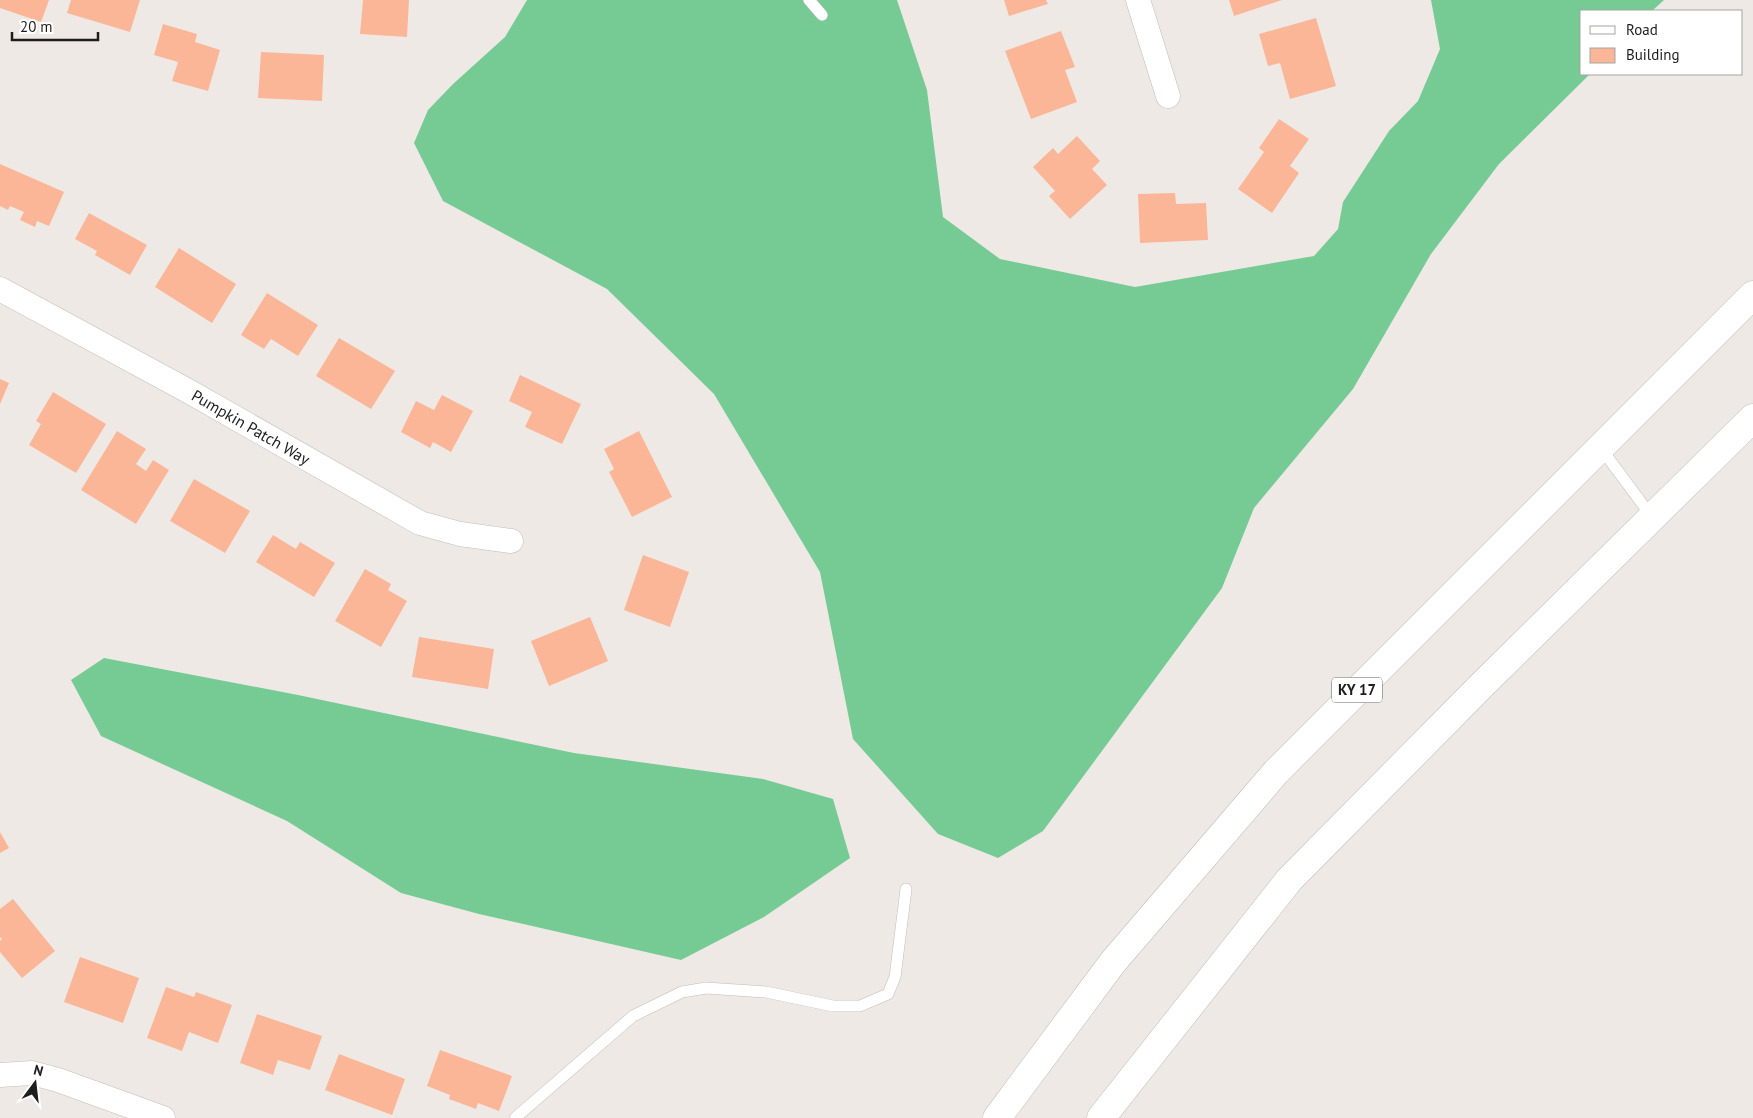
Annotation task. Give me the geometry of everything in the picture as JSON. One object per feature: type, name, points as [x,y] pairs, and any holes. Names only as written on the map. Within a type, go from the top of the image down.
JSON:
[{"type":"main road","name":"KY 17","points":[[997,1118],[1113,962],[1276,772],[1753,295]]},
{"type":"main road","points":[[1100,1118],[1289,880],[1482,685],[1753,418]]},
{"type":"street","points":[[1138,0],[1168,96]]},
{"type":"street","name":"Pumpkin Patch Way","points":[[0,289],[190,392],[420,523],[460,534],[511,541]]},
{"type":"street","points":[[0,1075],[32,1073],[58,1080],[163,1118]]},
{"type":"lane","points":[[809,0],[822,15]]},
{"type":"lane","points":[[1600,447],[1652,517]]},
{"type":"lane","points":[[515,1118],[633,1016],[682,992],[706,988],[766,992],[833,1006],[860,1006],[888,994],[895,977],[906,890]]},
{"type":"green space","points":[[527,0],[897,0],[927,90],[943,217],[1000,259],[1135,287],[1314,256],[1338,229],[1343,202],[1389,131],[1418,101],[1440,49],[1431,0],[1664,0],[1653,10],[1580,10],[1580,75],[1589,75],[1499,164],[1431,254],[1353,389],[1254,508],[1222,588],[1043,831],[998,858],[938,834],[853,739],[820,572],[714,394],[607,289],[443,201],[414,143],[428,110],[453,84],[505,37]]},
{"type":"green space","points":[[104,658],[298,695],[574,753],[763,779],[833,799],[850,858],[764,917],[681,960],[479,914],[401,893],[287,821],[101,736],[71,680]]},
{"type":"building","points":[[0,0],[49,0],[41,22],[0,8]]},
{"type":"building","points":[[71,0],[140,0],[130,32],[67,13]]},
{"type":"building","points":[[363,0],[409,0],[407,37],[360,34]]},
{"type":"building","points":[[1004,0],[1046,0],[1048,4],[1009,16]]},
{"type":"building","points":[[1229,0],[1282,0],[1234,16]]},
{"type":"building","points":[[1316,18],[1336,86],[1290,99],[1280,63],[1268,66],[1259,34]]},
{"type":"building","points":[[163,24],[197,34],[195,42],[220,50],[208,91],[172,81],[178,62],[154,55]]},
{"type":"building","points":[[1061,31],[1075,67],[1065,70],[1077,102],[1031,119],[1005,51]]},
{"type":"building","points":[[261,52],[324,55],[322,101],[258,98]]},
{"type":"building","points":[[1279,119],[1309,139],[1290,166],[1299,173],[1272,213],[1238,189],[1264,152],[1259,148]]},
{"type":"building","points":[[1077,136],[1100,161],[1092,169],[1107,185],[1070,219],[1049,196],[1055,191],[1033,167],[1053,148],[1058,154]]},
{"type":"building","points":[[0,164],[64,192],[49,226],[37,221],[35,227],[20,220],[24,212],[10,206],[8,210],[0,206]]},
{"type":"building","points":[[1175,193],[1176,204],[1206,203],[1208,240],[1140,243],[1138,194]]},
{"type":"building","points":[[89,213],[147,245],[130,275],[95,255],[97,251],[75,239]]},
{"type":"building","points":[[179,248],[236,284],[212,323],[155,287]]},
{"type":"building","points":[[267,293],[318,325],[298,356],[271,339],[264,349],[241,335]]},
{"type":"building","points":[[339,338],[395,371],[371,409],[316,376]]},
{"type":"building","points":[[520,375],[581,404],[562,444],[525,427],[532,412],[509,401]]},
{"type":"building","points":[[0,379],[9,383],[0,404]]},
{"type":"building","points":[[53,392],[106,424],[76,473],[29,445],[41,424],[36,421]]},
{"type":"building","points":[[442,395],[473,411],[451,452],[433,442],[430,448],[401,432],[416,401],[434,410]]},
{"type":"building","points":[[117,431],[146,449],[136,464],[146,471],[153,460],[169,470],[136,524],[81,490]]},
{"type":"building","points":[[639,431],[672,497],[632,517],[609,472],[614,469],[604,449]]},
{"type":"building","points":[[194,479],[250,511],[225,553],[170,521]]},
{"type":"building","points":[[273,535],[296,549],[300,542],[335,563],[314,597],[256,562]]},
{"type":"building","points":[[643,555],[689,572],[670,627],[624,610]]},
{"type":"building","points":[[365,569],[391,584],[388,590],[407,601],[381,647],[335,621]]},
{"type":"building","points":[[590,617],[608,661],[549,686],[531,641]]},
{"type":"building","points":[[419,637],[494,649],[488,689],[412,677]]},
{"type":"building","points":[[0,832],[9,848],[0,853]]},
{"type":"building","points":[[13,899],[55,951],[22,978],[0,952],[0,941],[2,939],[0,937],[0,909]]},
{"type":"building","points":[[80,957],[139,978],[123,1023],[64,1002]]},
{"type":"building","points":[[166,987],[194,997],[196,992],[232,1005],[218,1043],[189,1032],[182,1051],[147,1038]]},
{"type":"building","points":[[257,1014],[322,1036],[310,1070],[278,1060],[273,1075],[240,1063]]},
{"type":"building","points":[[440,1050],[512,1076],[499,1111],[478,1103],[476,1109],[449,1099],[450,1095],[427,1086]]},
{"type":"building","points":[[339,1054],[405,1079],[392,1115],[325,1090]]}]
